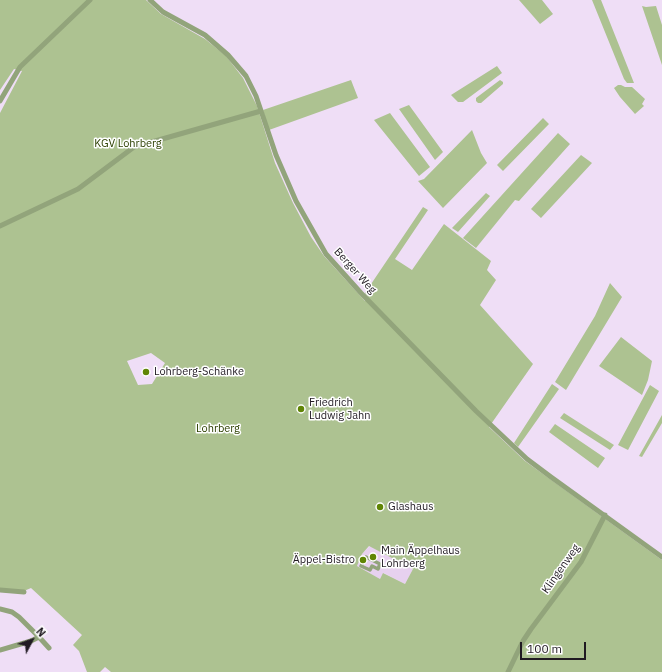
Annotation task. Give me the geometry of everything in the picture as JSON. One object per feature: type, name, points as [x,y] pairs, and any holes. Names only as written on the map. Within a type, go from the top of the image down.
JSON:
[{"type":"street","points":[[0,101],[20,67],[90,0]]},
{"type":"street","name":"Berger Weg","points":[[150,0],[163,12],[205,35],[228,55],[246,76],[256,96],[276,155],[296,201],[323,250],[335,265],[476,411],[527,459],[604,515]]},
{"type":"street","points":[[0,226],[78,189],[134,147],[261,111]]},
{"type":"street","points":[[604,515],[662,557]]},
{"type":"street","name":"Klingenweg","points":[[508,672],[523,641],[581,562],[604,515]]},
{"type":"street","points":[[366,557],[380,564],[378,569],[372,566],[370,570],[361,566],[366,557]]},
{"type":"street","points":[[0,590],[24,592]]},
{"type":"street","points":[[0,609],[16,614],[49,648]]},
{"type":"street","points":[[0,650],[26,643],[39,637]]},
{"type":"shaded area","points":[[370,546],[413,569],[405,584],[384,573],[380,579],[357,566],[362,554]]},
{"type":"green space","name":"KGV Lohrberg","points":[[0,0],[146,0],[161,14],[205,39],[226,56],[243,78],[257,106],[275,163],[293,203],[311,237],[324,256],[365,301],[368,297],[365,293],[423,207],[428,210],[395,259],[412,270],[444,224],[491,261],[487,270],[496,280],[480,305],[533,364],[489,427],[525,461],[662,560],[662,672],[111,672],[105,667],[100,672],[87,672],[79,651],[73,645],[82,635],[31,588],[24,591],[0,589],[0,113],[22,71],[14,69],[0,90]],"holes":[[[151,353],[165,363],[152,384],[138,385],[127,361]],[[369,546],[413,569],[405,584],[383,573],[380,579],[357,566],[362,554]]]},
{"type":"green space","points":[[519,0],[542,0],[553,14],[540,24]]},
{"type":"green space","points":[[592,0],[601,0],[634,83],[627,83],[624,79]]},
{"type":"green space","points":[[642,6],[656,6],[662,25],[662,65]]},
{"type":"green space","points":[[497,66],[502,73],[463,102],[458,102],[451,95]]},
{"type":"green space","points":[[351,80],[358,98],[269,130],[263,110]]},
{"type":"green space","points":[[500,80],[503,84],[481,103],[476,101],[476,98]]},
{"type":"green space","points":[[618,85],[632,87],[645,99],[642,104],[644,106],[635,114],[614,88]]},
{"type":"green space","points":[[409,105],[443,152],[435,160],[399,109]]},
{"type":"green space","points":[[390,113],[430,167],[419,176],[374,120]]},
{"type":"green space","points":[[543,118],[549,124],[503,171],[497,165]]},
{"type":"green space","points":[[472,130],[481,153],[487,163],[443,208],[418,181],[424,179]]},
{"type":"green space","points":[[558,133],[570,144],[519,201],[515,200],[476,248],[463,238]]},
{"type":"green space","points":[[581,155],[592,163],[541,218],[531,209]]},
{"type":"green space","points":[[486,193],[490,196],[458,232],[452,228]]},
{"type":"green space","points":[[610,283],[622,297],[566,390],[555,382],[595,316]]},
{"type":"green space","points":[[621,337],[652,361],[648,380],[642,395],[599,366]]},
{"type":"green space","points":[[552,384],[559,389],[518,447],[514,443]]},
{"type":"green space","points":[[650,385],[659,391],[628,450],[618,445]]},
{"type":"green space","points":[[564,413],[614,445],[610,450],[560,418]]},
{"type":"green space","points":[[662,415],[662,423],[642,457],[639,456]]},
{"type":"green space","points":[[555,424],[605,458],[598,468],[549,432]]},
{"type":"place","name":"Lohrberg-Schänke","points":[[146,372]]},
{"type":"place","name":"Friedrich Ludwig Jahn","points":[[301,409]]},
{"type":"place","name":"Glashaus","points":[[380,507]]},
{"type":"place","name":"Main Äppelhaus Lohrberg","points":[[373,557]]},
{"type":"place","name":"Äppel-Bistro","points":[[363,560]]},
{"type":"park label","name":"Lohrberg","points":[[218,429]]}]
